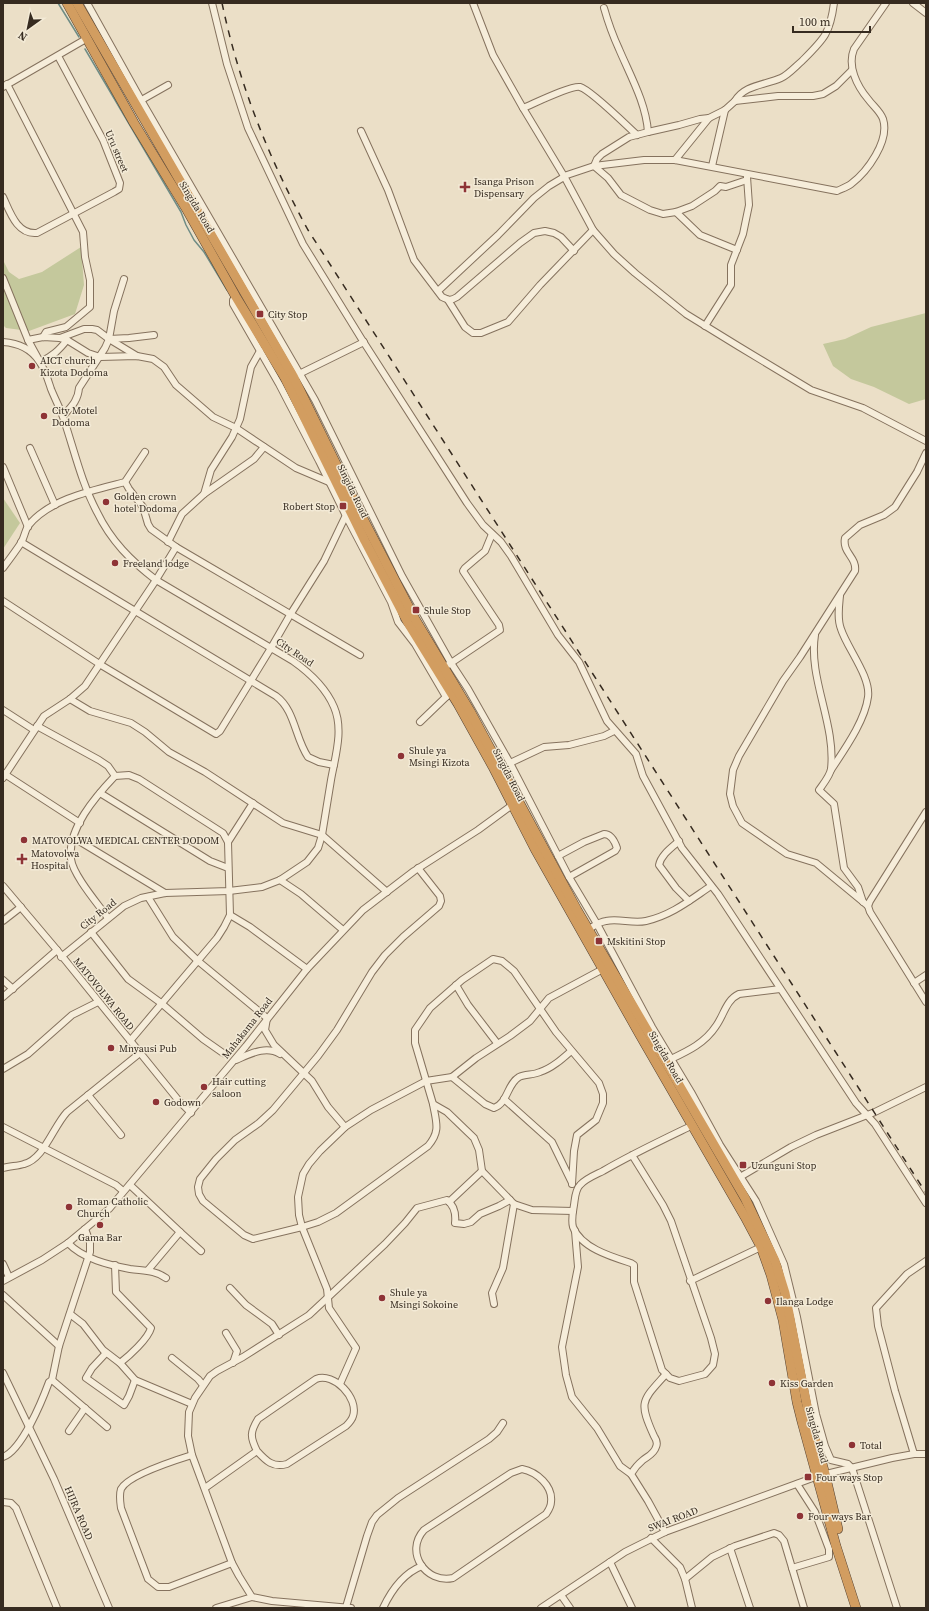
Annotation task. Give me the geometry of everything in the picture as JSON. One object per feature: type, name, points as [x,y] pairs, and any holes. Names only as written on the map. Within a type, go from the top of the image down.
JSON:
[{"type":"highway","name":"Singida Road","points":[[67,3],[134,124],[187,210],[236,297],[285,378],[408,623],[448,695],[496,766]]},
{"type":"highway","name":"Singida Road","points":[[76,3],[138,102],[237,278],[296,375],[351,511],[415,619],[448,665],[496,766],[603,969],[728,1185],[760,1247],[771,1275],[783,1320],[797,1402],[821,1475]]},
{"type":"highway","name":"Singida Road","points":[[515,803],[540,843],[745,1198],[775,1261],[785,1293],[836,1546],[856,1608]]},
{"type":"street","points":[[87,3],[138,102],[168,86]]},
{"type":"street","points":[[212,3],[227,64],[248,128],[303,244],[467,503],[492,534],[501,542],[511,556],[558,635],[579,662],[607,722],[636,754],[646,782],[682,848],[711,886],[856,1103],[876,1124],[926,1204]]},
{"type":"street","points":[[472,3],[494,55],[523,108],[564,176],[593,230],[614,254],[686,314],[811,390],[821,395],[863,408],[926,441]]},
{"type":"street","points":[[675,160],[709,118],[725,110],[735,101],[739,94],[782,78],[803,59],[822,40],[831,21],[834,3]]},
{"type":"street","points":[[438,290],[498,235],[534,198],[564,176],[594,166],[644,160],[675,160],[712,166],[747,177],[837,191],[850,185],[866,170],[879,149],[884,132],[883,118],[868,99],[856,80],[852,70],[851,57],[854,49],[886,3]]},
{"type":"street","points":[[913,3],[926,13]]},
{"type":"street","points":[[604,8],[614,37],[641,100],[648,132]]},
{"type":"street","points":[[43,337],[46,332],[69,325],[90,307],[90,280],[82,232],[5,85],[86,39]]},
{"type":"street","name":"Uru street","points":[[3,197],[16,224],[22,230],[29,233],[37,233],[118,189],[120,183],[103,140],[58,56]]},
{"type":"street","points":[[735,101],[778,96],[813,96],[823,94],[836,86],[852,70]]},
{"type":"street","points":[[523,108],[566,90],[580,87],[586,90],[637,135]]},
{"type":"street","points":[[712,166],[725,110]]},
{"type":"street","points":[[594,166],[596,159],[602,154],[637,135],[679,126],[700,118],[709,118]]},
{"type":"street","points":[[361,131],[388,190],[414,260],[442,296],[448,300],[469,331],[473,333],[481,333],[510,321],[540,285],[593,230]]},
{"type":"street","points":[[594,166],[608,178],[616,190],[626,198],[656,213],[663,214],[676,212],[692,206],[720,186],[726,186],[747,177]]},
{"type":"street","points":[[705,326],[731,284],[732,265],[743,232],[749,205],[747,177]]},
{"type":"street","points":[[676,212],[700,234],[737,250]]},
{"type":"street","points":[[448,300],[452,300],[457,297],[520,243],[534,233],[545,231],[554,233],[574,251]]},
{"type":"street","points":[[3,278],[28,340],[40,362],[57,352],[67,340]]},
{"type":"street","points":[[63,416],[75,403],[79,388],[89,371],[100,357],[108,339],[114,311],[124,279]]},
{"type":"street","points":[[3,601],[101,665],[216,734],[220,731],[324,561],[351,511],[329,482],[279,384],[233,304],[232,300],[236,297]]},
{"type":"street","points":[[60,338],[89,328],[97,330],[108,339],[136,356]]},
{"type":"street","points":[[108,339],[154,335]]},
{"type":"street","points":[[28,340],[43,337],[60,338],[67,340],[88,353],[100,357],[136,356],[153,360],[164,367],[176,385],[213,417],[236,428],[296,468],[329,482]]},
{"type":"street","name":"City Road","points":[[3,342],[13,343],[27,349],[40,362],[63,416],[87,492],[110,535],[121,550],[156,580],[272,648],[311,674],[334,706],[338,720],[338,741],[322,835],[318,848],[307,862],[280,880],[262,887],[229,891],[165,893],[141,898],[124,906],[61,957]]},
{"type":"street","points":[[364,342],[296,375],[328,425],[402,576],[448,665],[478,707],[510,763],[569,877],[597,924],[671,1059],[720,1145],[756,1201],[784,1264],[797,1317],[816,1414],[825,1446],[831,1460],[848,1464],[852,1468],[898,1608]]},
{"type":"street","points":[[204,494],[211,470],[229,442],[240,419],[251,367],[260,351]]},
{"type":"street","points":[[168,542],[182,514],[204,494],[254,459],[264,447]]},
{"type":"street","points":[[30,448],[55,505]]},
{"type":"street","points":[[3,568],[21,542],[28,527],[37,517],[55,505],[87,492],[125,482],[145,452]]},
{"type":"street","points":[[926,453],[917,472],[895,507],[884,515],[860,525],[845,538],[845,548],[853,560],[856,568],[840,595],[783,681],[739,756],[733,770],[730,787],[731,801],[738,817],[748,828],[787,854],[816,863],[868,906],[870,912],[926,1002]]},
{"type":"street","points":[[3,467],[28,527]]},
{"type":"street","points":[[125,482],[143,507],[149,527],[168,542],[360,656]]},
{"type":"street","points":[[448,665],[500,630],[499,625],[463,571],[485,551],[492,534]]},
{"type":"street","points":[[21,542],[276,696],[285,704],[308,757],[318,762],[334,765]]},
{"type":"street","points":[[80,823],[4,775],[44,716],[70,699],[85,686],[101,665],[176,547]]},
{"type":"street","points":[[840,595],[840,628],[866,680],[869,695],[860,720],[819,790],[834,804],[844,868],[858,887],[862,902]]},
{"type":"street","points":[[816,632],[814,654],[830,736],[831,770]]},
{"type":"street","points":[[420,722],[448,695]]},
{"type":"street","points":[[70,699],[90,711],[131,723],[145,732],[169,752],[205,772],[287,825],[322,835],[387,892]]},
{"type":"street","points":[[3,710],[103,763],[108,766],[115,776]]},
{"type":"street","points":[[510,763],[544,747],[569,745],[607,735],[614,731]]},
{"type":"street","points":[[108,918],[76,871],[71,859],[72,842],[82,816],[100,793],[115,776],[129,775],[139,779],[223,833],[228,842],[230,915],[221,932],[198,961],[130,1041]]},
{"type":"street","points":[[100,793],[210,861],[228,868]]},
{"type":"street","points":[[228,842],[253,803]]},
{"type":"street","name":"Mahakama Road","points":[[3,1281],[68,1243],[109,1209],[234,1061],[307,969],[363,910],[418,868],[478,830],[515,803]]},
{"type":"street","points":[[868,906],[926,812]]},
{"type":"street","points":[[558,856],[584,842],[604,834],[607,834],[616,843],[617,848],[615,851],[569,877]]},
{"type":"street","points":[[74,838],[165,893]]},
{"type":"street","points":[[679,841],[666,853],[659,865],[676,888],[689,901]]},
{"type":"street","points":[[418,868],[440,896],[441,902],[439,906],[403,937],[385,955],[372,972],[337,1030],[304,1074],[267,1116],[240,1136],[216,1159],[200,1179],[198,1187],[199,1194],[203,1201],[248,1238],[257,1239],[318,1222],[336,1213],[428,1146],[435,1138],[437,1127],[433,1104],[415,1043],[415,1030],[430,1008],[456,984],[488,960],[496,959],[502,961],[514,971],[556,1032],[599,1083],[603,1094],[603,1103],[596,1120],[577,1135],[574,1151],[572,1184]]},
{"type":"street","points":[[280,880],[301,894],[343,930]]},
{"type":"street","name":"MATOVOLWA ROAD","points":[[3,886],[191,1113]]},
{"type":"street","points":[[589,929],[597,924],[608,921],[631,923],[644,922],[670,913],[711,886]]},
{"type":"street","points":[[148,897],[173,937],[198,961],[267,1018],[265,1030],[267,1034],[284,1055],[314,1085],[328,1107],[345,1127]]},
{"type":"street","points":[[3,921],[21,907]]},
{"type":"street","points":[[230,915],[250,927],[307,969]]},
{"type":"street","points":[[91,932],[128,979],[161,1003],[202,1039],[223,1053]]},
{"type":"street","points":[[3,997],[57,950]]},
{"type":"street","points":[[340,1384],[356,1348],[330,1310],[327,1289],[302,1227],[299,1215],[298,1198],[303,1174],[320,1151],[345,1127],[371,1110],[426,1081],[452,1077],[530,1020],[549,998],[603,969]]},
{"type":"street","points":[[914,983],[926,975]]},
{"type":"street","points":[[3,980],[12,989]]},
{"type":"street","points":[[456,984],[468,1005],[498,1043]]},
{"type":"street","points":[[671,1059],[694,1048],[710,1034],[720,1020],[730,1001],[735,996],[739,994],[780,989]]},
{"type":"street","points":[[3,1068],[28,1054],[72,1016],[98,1002]]},
{"type":"street","points":[[234,1061],[255,1052],[267,1050],[276,1051],[284,1055]]},
{"type":"street","points":[[452,1077],[490,1107],[494,1108],[499,1106],[514,1083],[520,1077],[540,1072],[557,1064],[571,1051]]},
{"type":"street","points":[[3,1168],[30,1162],[44,1148],[60,1120],[140,1053]]},
{"type":"street","points":[[740,1177],[791,1147],[816,1135],[867,1115],[926,1087]]},
{"type":"street","points":[[88,1095],[121,1135]]},
{"type":"street","points":[[504,1099],[552,1142],[576,1193]]},
{"type":"street","points":[[433,1104],[447,1112],[474,1138],[479,1150],[482,1171],[512,1202],[532,1210],[573,1211]]},
{"type":"street","points":[[665,1532],[631,1474],[620,1466],[597,1428],[572,1397],[566,1375],[562,1347],[578,1267],[575,1230],[572,1220],[578,1186],[632,1155],[693,1125]]},
{"type":"street","points":[[3,1127],[10,1132],[116,1185],[123,1191]]},
{"type":"street","points":[[3,1134],[10,1132]]},
{"type":"street","points":[[575,1230],[585,1241],[603,1254],[634,1265],[634,1282],[662,1370],[670,1378],[679,1381],[705,1374],[713,1365],[715,1354],[671,1221],[660,1199],[632,1155]]},
{"type":"street","points":[[449,1202],[482,1171]]},
{"type":"street","points":[[130,1184],[201,1250]]},
{"type":"street","points":[[252,1597],[232,1563],[192,1455],[188,1436],[189,1412],[203,1385],[210,1376],[217,1371],[279,1335],[309,1315],[396,1233],[417,1208],[443,1200],[449,1202],[456,1212],[455,1223],[464,1224],[471,1222],[484,1212],[512,1202]]},
{"type":"street","points":[[494,1304],[492,1293],[503,1268],[512,1202]]},
{"type":"street","points":[[3,1456],[11,1452],[28,1427],[49,1382],[52,1380],[59,1346],[91,1247],[85,1229]]},
{"type":"street","points":[[148,1270],[180,1232]]},
{"type":"street","points":[[68,1243],[88,1257],[115,1265],[148,1270],[159,1273],[166,1278]]},
{"type":"street","points":[[690,1281],[760,1247]]},
{"type":"street","points":[[914,1454],[894,1391],[878,1326],[876,1308],[907,1274],[926,1261]]},
{"type":"street","points":[[3,1264],[10,1278]]},
{"type":"street","points":[[115,1265],[116,1292],[151,1328],[136,1348],[120,1363]]},
{"type":"street","points":[[230,1288],[246,1305],[272,1324],[279,1335]]},
{"type":"street","points":[[3,1295],[59,1346]]},
{"type":"street","points":[[70,1314],[83,1324],[106,1353],[120,1363],[135,1380],[192,1404]]},
{"type":"street","points":[[226,1333],[237,1351],[233,1363]]},
{"type":"street","points":[[106,1353],[92,1368],[86,1378],[124,1405],[135,1380]]},
{"type":"street","points":[[172,1358],[198,1379],[203,1385]]},
{"type":"street","name":"HIJRA ROAD","points":[[3,1373],[54,1478],[109,1608]]},
{"type":"street","points":[[631,1474],[638,1464],[652,1454],[657,1446],[657,1441],[643,1409],[644,1403],[650,1392],[666,1374]]},
{"type":"street","points":[[324,1377],[330,1378],[340,1384],[350,1398],[354,1408],[353,1417],[346,1426],[287,1464],[281,1466],[273,1465],[257,1451],[251,1438],[253,1427],[258,1419],[316,1379],[324,1377]]},
{"type":"street","points":[[52,1380],[107,1427]]},
{"type":"street","points":[[69,1430],[85,1408]]},
{"type":"street","points":[[216,1608],[252,1597],[318,1607],[348,1607],[367,1536],[372,1522],[377,1515],[398,1498],[489,1439],[497,1432],[503,1423]]},
{"type":"street","points":[[205,1488],[257,1451]]},
{"type":"street","name":"SWAI ROAD","points":[[541,1608],[625,1552],[665,1532],[821,1475],[914,1454],[926,1454]]},
{"type":"street","points":[[192,1455],[142,1474],[127,1482],[121,1490],[121,1508],[148,1579],[158,1587],[169,1587],[232,1563]]},
{"type":"street","points":[[522,1469],[528,1470],[536,1473],[544,1482],[550,1492],[552,1502],[546,1514],[541,1519],[453,1578],[446,1580],[438,1578],[422,1566],[415,1549],[417,1540],[424,1530],[511,1473],[522,1469]]},
{"type":"street","points":[[792,1568],[829,1557],[830,1555],[815,1512],[797,1484]]},
{"type":"street","points":[[3,1502],[11,1503],[16,1508],[57,1608]]},
{"type":"street","points":[[685,1579],[712,1557],[730,1548],[774,1533],[779,1535],[784,1541],[804,1608]]},
{"type":"street","points":[[651,1538],[680,1567],[685,1579],[692,1608]]},
{"type":"street","points":[[730,1548],[750,1608]]},
{"type":"street","points":[[610,1562],[632,1608]]},
{"type":"street","points":[[383,1608],[387,1598],[405,1577],[422,1566]]},
{"type":"street","points":[[561,1595],[570,1608]]},
{"type":"green space","points":[[81,247],[84,285],[75,314],[29,331],[6,328],[3,325],[3,260],[9,272],[19,279],[42,272]]},
{"type":"green space","points":[[926,313],[926,399],[909,404],[874,387],[851,379],[833,366],[823,344],[845,339],[871,327]]},
{"type":"green space","points":[[3,498],[20,523],[3,549]]},
{"type":"waterway","points":[[58,3],[79,37]]},
{"type":"waterway","points":[[85,49],[181,212],[194,240],[204,252],[227,290]]},
{"type":"railway","points":[[222,3],[237,62],[256,120],[280,175],[308,230],[926,1193]]},
{"type":"place","name":"Isanga Prison Dispensary","points":[[465,187]]},
{"type":"place","name":"City Stop","points":[[260,314]]},
{"type":"place","name":"AICT church Kizota Dodoma","points":[[32,366]]},
{"type":"place","name":"City Motel Dodoma","points":[[44,416]]},
{"type":"place","name":"Golden crown hotel Dodoma","points":[[106,502]]},
{"type":"place","name":"Robert Stop","points":[[343,506]]},
{"type":"place","name":"Freeland lodge","points":[[115,563]]},
{"type":"place","name":"Shule Stop","points":[[416,610]]},
{"type":"place","name":"Shule ya Msingi Kizota","points":[[401,756]]},
{"type":"place","name":"MATOVOLWA MEDICAL CENTER DODOM","points":[[24,840]]},
{"type":"place","name":"Matovolwa Hospital","points":[[22,859]]},
{"type":"place","name":"Mskitini Stop","points":[[599,941]]},
{"type":"place","name":"Mnyausi Pub","points":[[111,1048]]},
{"type":"place","name":"Hair cutting saloon","points":[[204,1087]]},
{"type":"place","name":"Godown","points":[[156,1102]]},
{"type":"place","name":"Uzunguni Stop","points":[[743,1165]]},
{"type":"place","name":"Roman Catholic Church","points":[[69,1207]]},
{"type":"place","name":"Gama Bar","points":[[100,1225]]},
{"type":"place","name":"Shule ya Msingi Sokoine","points":[[382,1298]]},
{"type":"place","name":"Ilanga Lodge","points":[[768,1301]]},
{"type":"place","name":"Kiss Garden","points":[[772,1383]]},
{"type":"place","name":"Total","points":[[852,1445]]},
{"type":"place","name":"Four ways Stop","points":[[808,1477]]},
{"type":"place","name":"Four ways Bar","points":[[800,1516]]}]
